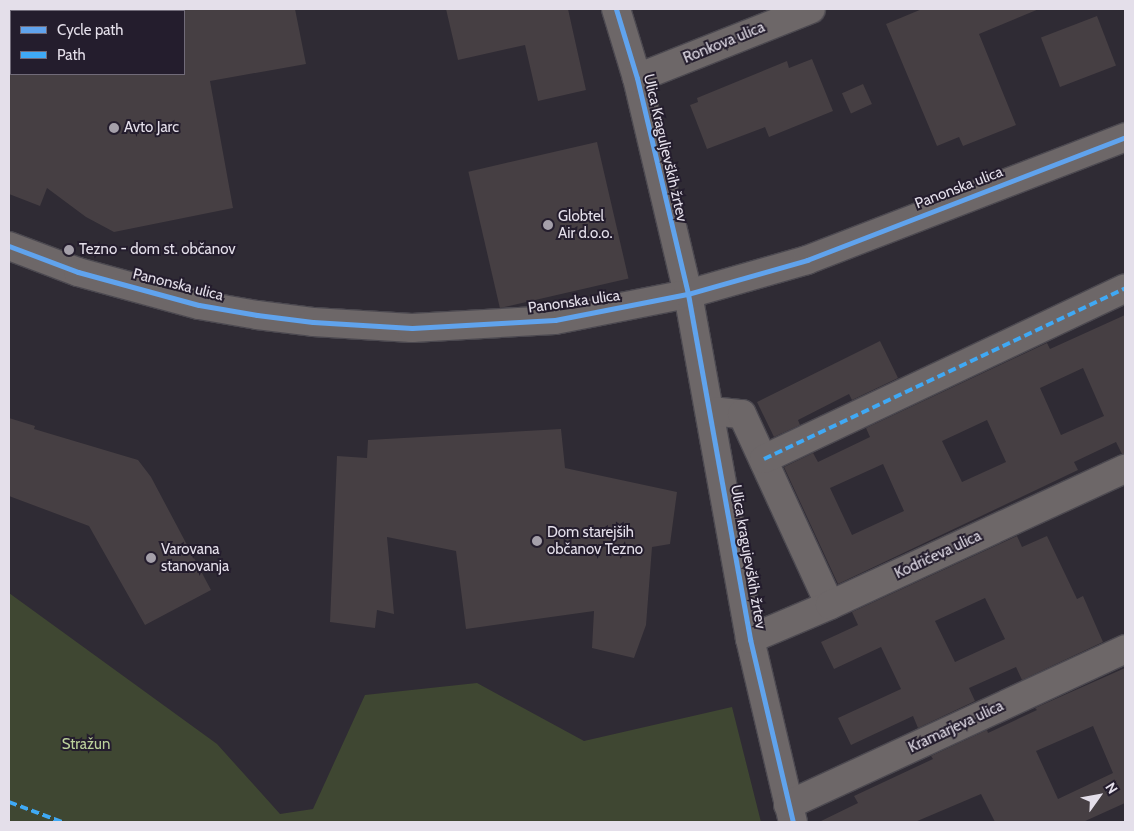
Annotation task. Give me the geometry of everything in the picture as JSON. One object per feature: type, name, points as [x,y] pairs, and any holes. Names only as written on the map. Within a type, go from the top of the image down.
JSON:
[{"type":"street","name":"Ulica Kraguljevških žrtev","points":[[616,9],[637,78],[688,294]]},
{"type":"street","name":"Ronkova ulica","points":[[637,78],[811,9]]},
{"type":"street","name":"Panonska ulica","points":[[9,246],[78,272],[199,305],[347,325],[412,328],[555,320],[688,294],[808,260],[1125,138]]},
{"type":"street","points":[[764,459],[1125,288]]},
{"type":"street","name":"Ulica kragujevških žrtev","points":[[688,294],[750,639],[790,814]]},
{"type":"street","points":[[710,411],[742,414],[830,605]]},
{"type":"street","name":"Kodričeva ulica","points":[[750,639],[830,605],[1125,469]]},
{"type":"street","name":"Kramarjeva ulica","points":[[790,814],[1125,648]]},
{"type":"green space","name":"Stražun","points":[[9,593],[217,744],[280,814],[313,809],[365,695],[477,683],[584,741],[732,707],[761,822],[9,822]]},
{"type":"building","name":"Avto Jarc","points":[[295,9],[306,64],[210,81],[233,208],[114,232],[86,217],[47,188],[40,206],[9,194],[9,74],[185,75],[184,10]]},
{"type":"building","points":[[446,9],[568,9],[586,90],[538,101],[525,45],[458,60]]},
{"type":"building","points":[[922,9],[1039,9],[979,34],[1016,125],[963,146],[959,137],[937,146],[886,24]]},
{"type":"building","points":[[1097,16],[1116,65],[1060,87],[1041,38]]},
{"type":"building","points":[[812,59],[833,111],[769,137],[765,127],[707,149],[690,105],[698,102],[697,98],[787,61],[789,68]]},
{"type":"building","points":[[863,84],[872,104],[851,113],[842,93]]},
{"type":"building","name":"Globtel Air d.o.o.","points":[[597,142],[628,278],[500,308],[468,172]]},
{"type":"building","points":[[1125,315],[1125,454],[1122,454],[1116,442],[1074,462],[1078,470],[838,584],[784,467],[813,453],[818,462],[870,437],[866,428],[1047,343],[1050,349]],"holes":[[[1083,368],[1104,416],[1061,435],[1040,388]],[[987,420],[1006,462],[962,482],[942,441]],[[883,464],[904,511],[852,535],[830,488]]]},
{"type":"building","points":[[880,341],[898,378],[852,400],[849,394],[798,420],[800,425],[774,437],[757,402]]},
{"type":"building","name":"Varovana stanovanja","points":[[9,418],[35,426],[34,429],[138,460],[151,477],[211,590],[145,625],[89,526],[9,496]]},
{"type":"building","name":"Dom starejših občanov Tezno","points":[[561,429],[565,468],[677,492],[670,544],[652,547],[646,625],[634,658],[592,648],[594,611],[466,629],[456,551],[387,537],[394,614],[377,610],[375,628],[330,622],[337,456],[367,458],[368,440]]},
{"type":"building","points":[[1017,536],[1022,547],[1047,536],[1077,599],[1083,596],[1103,642],[1022,680],[1016,667],[969,688],[975,701],[918,728],[913,716],[851,745],[838,718],[901,689],[881,647],[834,669],[821,642],[858,625],[852,612]],"holes":[[[985,598],[1005,639],[955,662],[935,621]]]},
{"type":"building","points":[[1125,668],[1125,803],[1083,822],[995,822],[981,794],[915,822],[819,822],[858,803],[854,796],[933,759],[931,756],[987,730],[988,733],[1037,710],[1035,708]],"holes":[[[1093,726],[1113,773],[1058,799],[1036,751]]]},
{"type":"marked path","points":[[764,459],[1125,288]]},
{"type":"marked path","points":[[9,802],[62,822]]},
{"type":"cycle path","points":[[616,9],[637,78],[688,294],[750,639],[793,822]]},
{"type":"cycle path","points":[[9,246],[78,272],[199,305],[257,315],[313,322],[412,328],[555,320],[688,294],[807,260],[1125,137]]},
{"type":"place","name":"Avto Jarc","points":[[114,128]]},
{"type":"place","name":"Globtel Air d.o.o.","points":[[548,225]]},
{"type":"place","name":"Tezno - dom st. občanov","points":[[69,250]]},
{"type":"place","name":"Dom starejših občanov Tezno","points":[[537,541]]},
{"type":"place","name":"Varovana stanovanja","points":[[151,558]]}]
